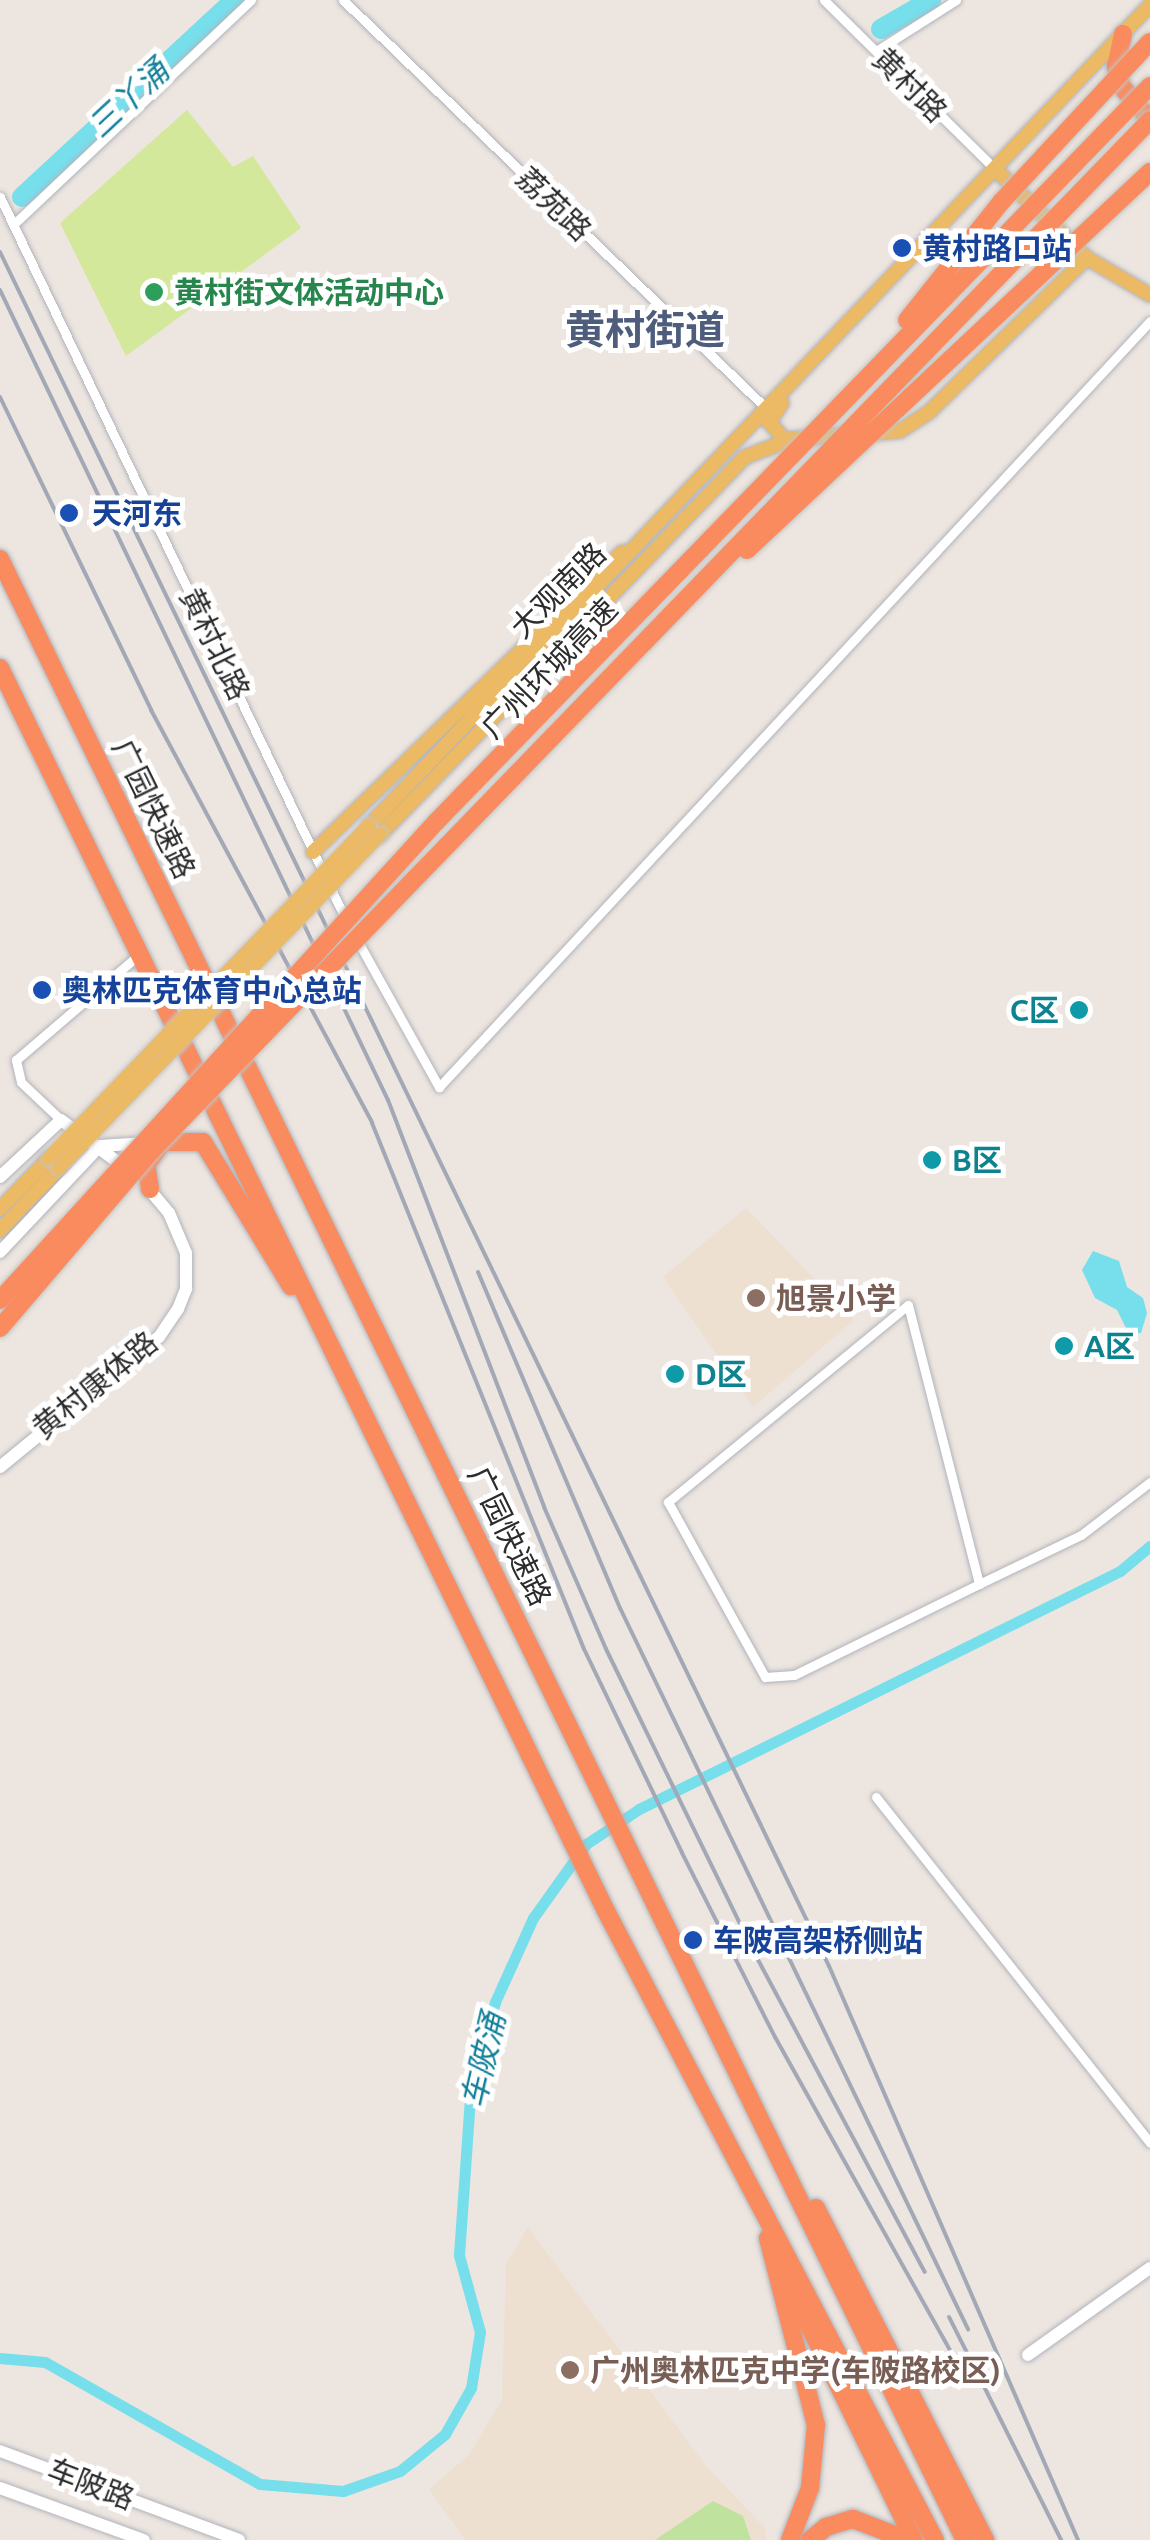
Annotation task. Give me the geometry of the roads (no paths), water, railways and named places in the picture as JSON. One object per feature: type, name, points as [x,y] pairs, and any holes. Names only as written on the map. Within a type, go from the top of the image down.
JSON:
[{"type":"highway","points":[[1124,34],[1116,67],[1121,86],[1150,120]]},
{"type":"highway","points":[[833,414],[1002,201],[1150,42]]},
{"type":"highway","name":"广州环城高速","points":[[0,1298],[437,822],[1150,86]]},
{"type":"highway","name":"广州环城高速","points":[[0,1328],[158,1146],[1150,120]]},
{"type":"highway","points":[[681,605],[949,367],[1150,172]]},
{"type":"highway","name":"广园快速路","points":[[0,560],[746,2081],[965,2540]]},
{"type":"highway","points":[[0,668],[144,952],[323,1336],[606,1911],[935,2540]]},
{"type":"highway","points":[[0,1335],[158,1146],[189,1138],[210,1148],[323,1336]]},
{"type":"highway","points":[[150,1189],[146,1165],[158,1146]]},
{"type":"highway","points":[[746,2081],[984,2540]]},
{"type":"highway","points":[[760,2209],[816,2425],[810,2488],[790,2540]]},
{"type":"highway","points":[[760,2209],[811,2336],[911,2540]]},
{"type":"highway","points":[[810,2540],[826,2526],[854,2519],[911,2540]]},
{"type":"main road","name":"大观南路","points":[[374,830],[766,408],[1150,5]]},
{"type":"main road","points":[[995,169],[1086,258],[1150,296]]},
{"type":"main road","name":"大观南路","points":[[0,1230],[54,1163],[374,830],[726,473],[745,456],[785,440],[900,431],[929,412],[1086,258]]},
{"type":"main road","points":[[785,440],[770,429],[771,416],[835,336]]},
{"type":"main road","points":[[312,852],[630,545],[645,540]]},
{"type":"main road","name":"大观南路","points":[[0,1208],[54,1163]]},
{"type":"street","points":[[14,224],[251,0]]},
{"type":"street","name":"荔苑路","points":[[343,0],[766,408]]},
{"type":"street","name":"黄村路","points":[[824,0],[995,169]]},
{"type":"street","points":[[876,51],[956,0]]},
{"type":"street","name":"黄村北路","points":[[0,196],[312,852],[439,1086],[1150,321]]},
{"type":"street","points":[[0,1178],[61,1120],[20,1082],[16,1060],[144,952]]},
{"type":"street","name":"黄村康体路","points":[[0,1467],[170,1324],[188,1269],[169,1213],[150,1189],[100,1146],[61,1120]]},
{"type":"street","points":[[0,1252],[100,1146],[158,1146]]},
{"type":"street","points":[[979,1584],[908,1305],[668,1502],[764,1677],[794,1675],[1081,1535],[1150,1482]]},
{"type":"street","points":[[876,1798],[1150,2143]]},
{"type":"street","points":[[1028,2355],[1150,2268]]},
{"type":"street","name":"车陂路","points":[[0,2449],[238,2540]]},
{"type":"street","name":"车陂路","points":[[0,2488],[144,2540]]},
{"type":"water","points":[[1093,1251],[1119,1261],[1127,1287],[1143,1298],[1147,1313],[1141,1333],[1129,1334],[1117,1310],[1095,1298],[1082,1270]]},
{"type":"waterway","name":"三丫涌","points":[[22,197],[235,0]]},
{"type":"waterway","points":[[881,29],[931,0]]},
{"type":"waterway","name":"车陂涌","points":[[0,2358],[45,2362],[260,2484],[343,2491],[400,2471],[445,2434],[471,2388],[480,2332],[459,2255],[470,2096],[495,2002],[533,1918],[586,1844],[639,1809],[1120,1571],[1150,1546]]},
{"type":"railway","points":[[0,252],[829,1966],[1078,2540]]},
{"type":"railway","points":[[0,290],[388,1100],[544,1507],[606,1649],[756,1956],[925,2272]]},
{"type":"railway","points":[[0,397],[151,710],[372,1123],[584,1649],[682,1853],[775,2037],[962,2371]]},
{"type":"railway","points":[[478,1272],[620,1608],[968,2329]]},
{"type":"railway","points":[[949,2317],[1061,2540]]},
{"type":"place","name":"黄村路口站","points":[[902,248]]},
{"type":"place","name":"黄村街文体活动中心","points":[[154,292]]},
{"type":"place","name":"天河东","points":[[69,513]]},
{"type":"place","name":"奥林匹克体育中心总站","points":[[42,990]]},
{"type":"place","name":"C区","points":[[1079,1010]]},
{"type":"place","name":"B区","points":[[932,1160]]},
{"type":"place","name":"旭景小学","points":[[756,1298]]},
{"type":"place","name":"A区","points":[[1064,1346]]},
{"type":"place","name":"D区","points":[[675,1374]]},
{"type":"place","name":"车陂高架桥侧站","points":[[693,1940]]},
{"type":"place","name":"广州奥林匹克中学(车陂路校区)","points":[[570,2370]]},
{"type":"district","name":"黄村街道","points":[[645,330]]}]
